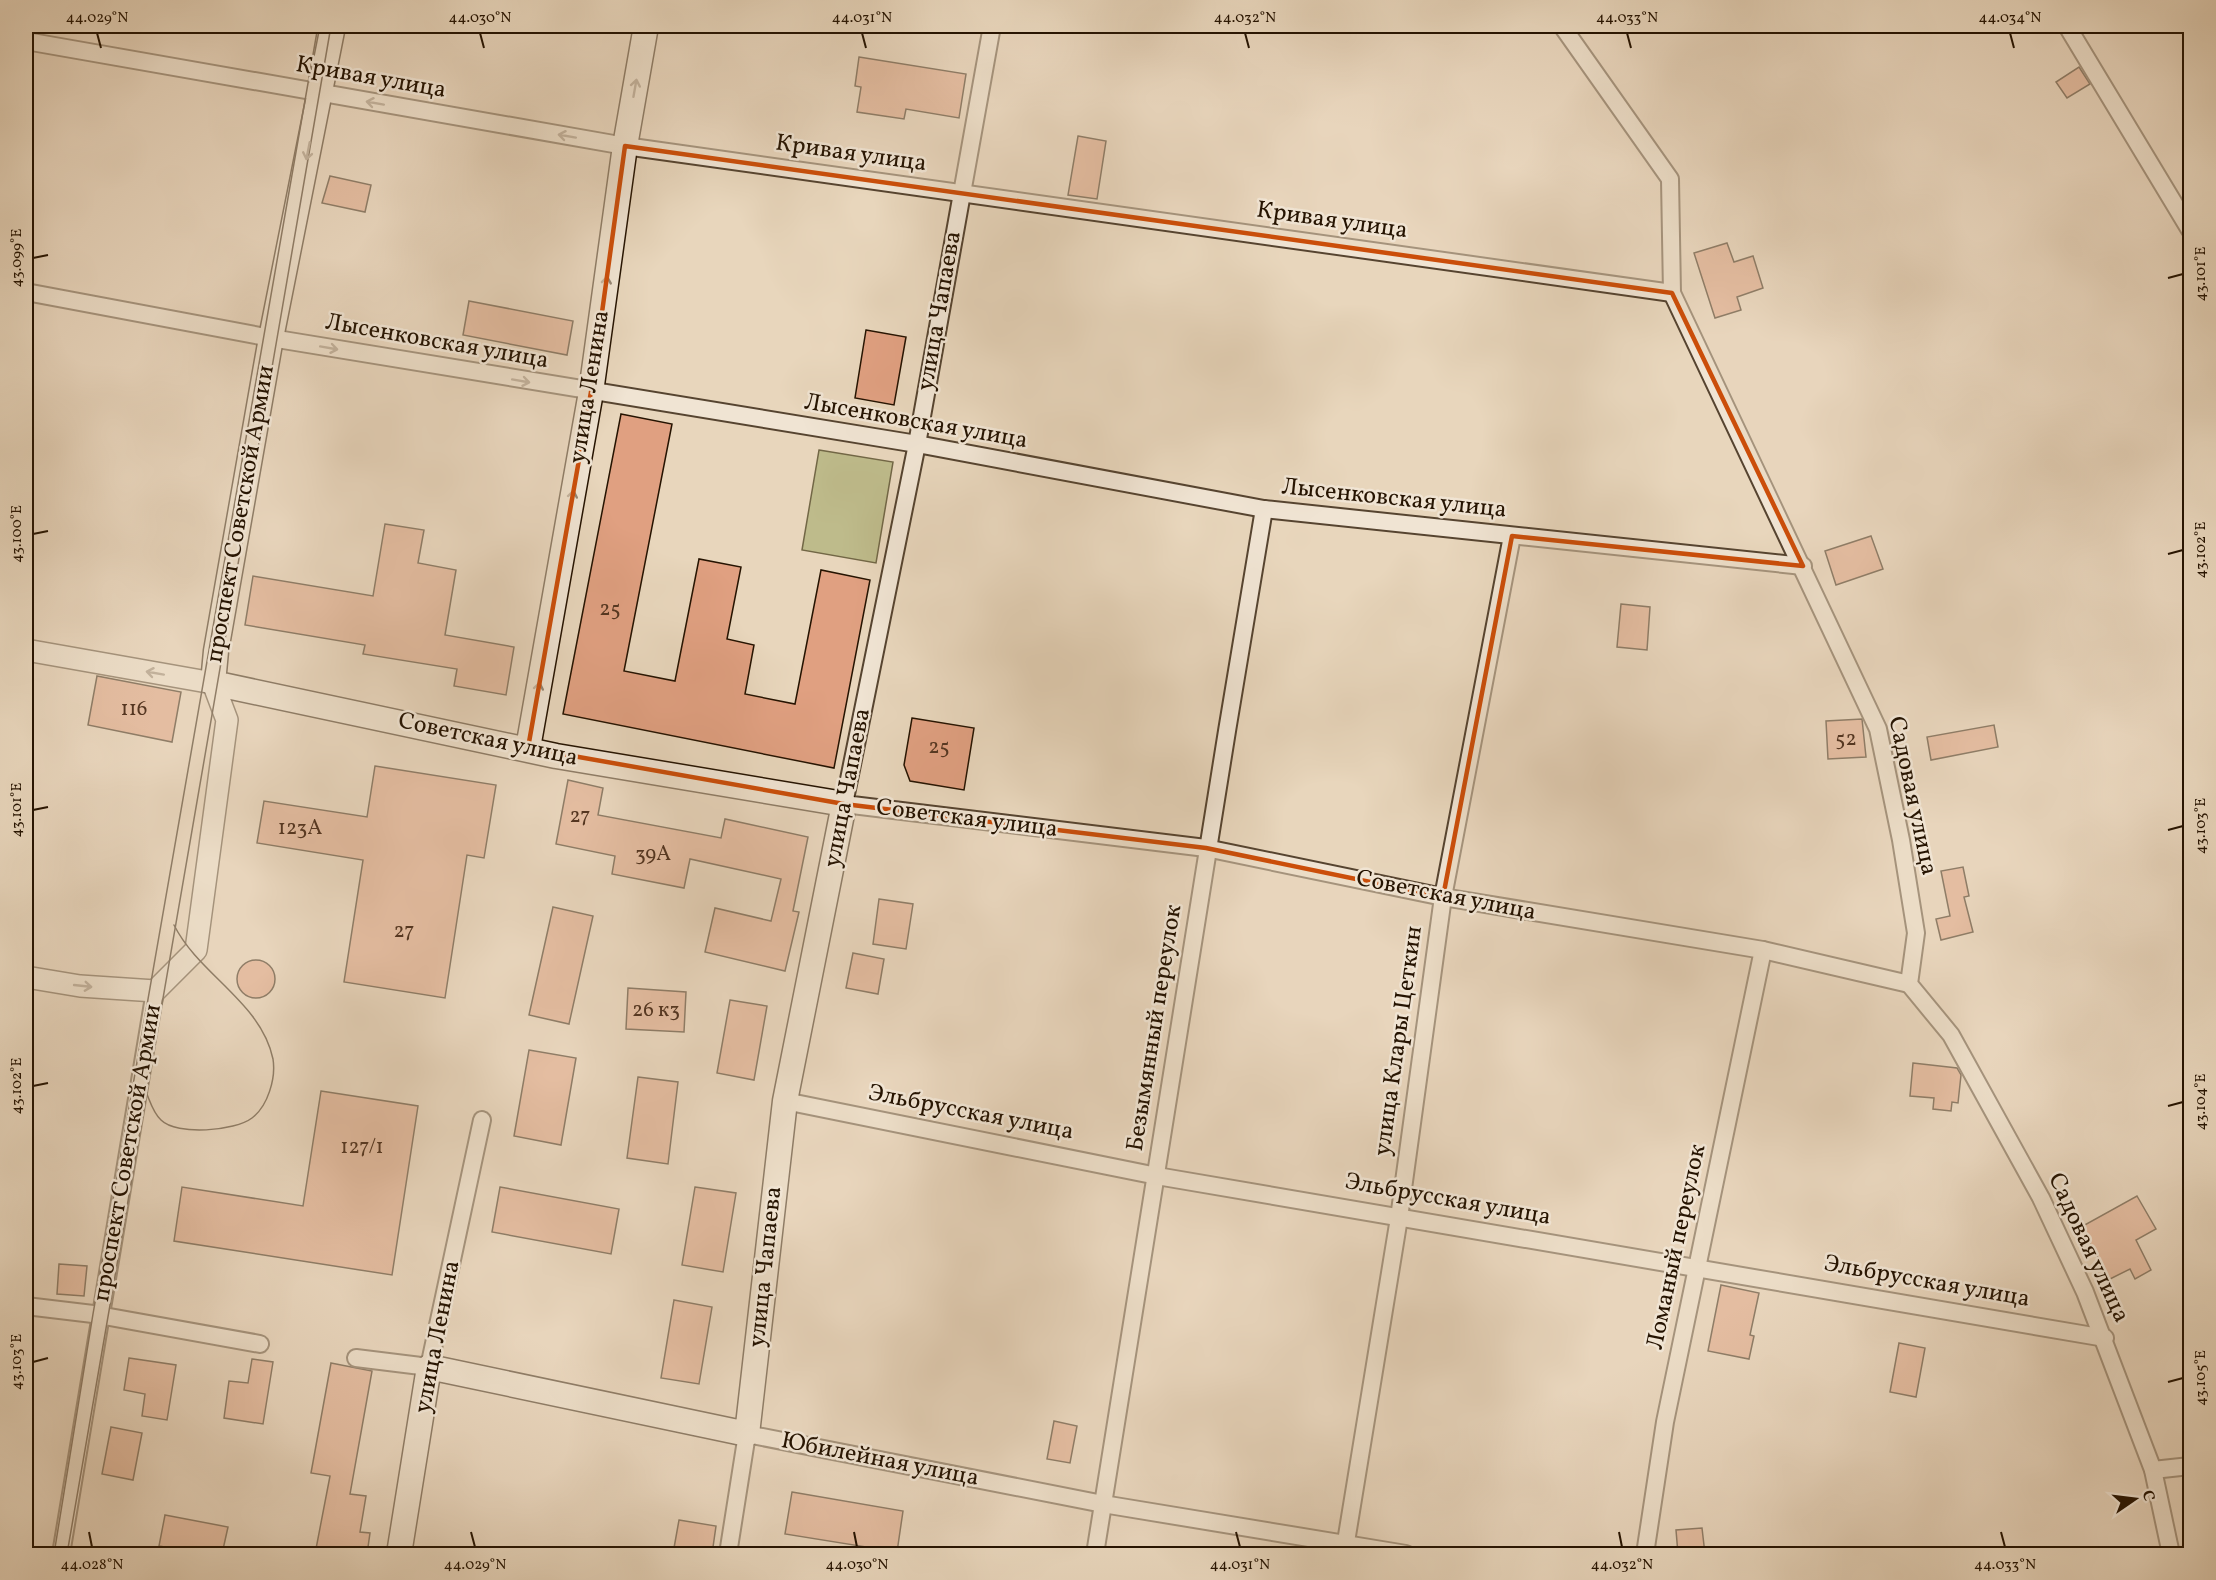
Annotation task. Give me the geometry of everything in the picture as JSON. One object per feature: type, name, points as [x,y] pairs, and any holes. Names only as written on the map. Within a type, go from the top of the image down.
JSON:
[{"type":"main road","name":"проспект Советской Армии","points":[[213,683],[216,651],[272,338],[333,26]]},
{"type":"main road","name":"улица Ленина","points":[[528,748],[591,392],[625,146],[646,26]]},
{"type":"main road","name":"Советская улица","points":[[213,683],[528,748],[556,756],[844,804]]},
{"type":"main road","name":"улица Чапаева","points":[[747,1434],[785,1101],[844,804]]},
{"type":"main road","name":"улица Ленина","points":[[399,1554],[429,1367]]},
{"type":"main road","name":"Юбилейная улица","points":[[429,1367],[747,1434]]},
{"type":"street","name":"улица Чапаева","points":[[844,804],[917,444],[960,193],[992,26]]},
{"type":"street","name":"Садовая улица","points":[[1562,26],[1670,179],[1672,293],[1803,566],[1878,729],[1901,840],[1916,933],[1909,984],[1951,1035],[2041,1198],[2105,1338],[2153,1470],[2171,1554]]},
{"type":"street","points":[[2067,26],[2190,230]]},
{"type":"street","name":"Кривая улица","points":[[26,41],[625,146],[1672,293]]},
{"type":"street","name":"Лысенковская улица","points":[[26,292],[272,338],[917,444],[1264,509],[1803,566]]},
{"type":"street","name":"Безымянный переулок","points":[[1095,1554],[1157,1176],[1206,848],[1264,509]]},
{"type":"street","name":"улица Клары Цеткин","points":[[1345,1550],[1399,1218],[1443,897],[1512,536]]},
{"type":"street","name":"Советская улица","points":[[26,650],[213,683]]},
{"type":"street","name":"проспект Советской Армии","points":[[61,1554],[155,991],[196,950],[227,720],[213,683]]},
{"type":"street","name":"Советская улица","points":[[844,804],[1206,848],[1443,897],[1763,950],[1909,984]]},
{"type":"street","name":"Ломаный переулок","points":[[1645,1554],[1665,1422],[1763,950]]},
{"type":"street","points":[[26,977],[80,986],[155,991]]},
{"type":"street","name":"Эльбрусская улица","points":[[785,1101],[1157,1176],[2105,1338]]},
{"type":"street","name":"улица Ленина","points":[[429,1367],[482,1120]]},
{"type":"street","points":[[26,1306],[100,1316],[260,1344]]},
{"type":"street","name":"Юбилейная улица","points":[[356,1358],[429,1367]]},
{"type":"street","name":"улица Чапаева","points":[[728,1554],[747,1434]]},
{"type":"street","name":"Юбилейная улица","points":[[747,1434],[1345,1550],[1406,1554]]},
{"type":"street","points":[[2153,1470],[2190,1466]]},
{"type":"highlighted area","points":[[625,146],[1672,293],[1803,566],[1512,536],[1443,897],[1206,848],[844,804],[528,748],[591,392]]},
{"type":"shaded area","points":[[819,450],[893,462],[876,563],[802,550]]},
{"type":"building","points":[[859,57],[966,74],[959,118],[906,109],[904,119],[857,112],[861,87],[855,86]]},
{"type":"building","points":[[2079,67],[2090,84],[2067,98],[2056,82]]},
{"type":"building","points":[[1078,136],[1106,141],[1097,199],[1068,195]]},
{"type":"building","points":[[330,176],[371,185],[365,212],[322,203]]},
{"type":"building","points":[[1727,243],[1734,262],[1753,256],[1763,288],[1737,297],[1741,310],[1715,318],[1694,253]]},
{"type":"building","points":[[469,301],[573,321],[567,355],[463,335]]},
{"type":"building","points":[[866,330],[906,337],[894,405],[855,398]]},
{"type":"building","points":[[621,414],[672,424],[624,671],[675,681],[699,559],[741,567],[727,639],[754,645],[745,694],[795,704],[821,570],[870,580],[834,768],[563,714]]},
{"type":"building","points":[[385,524],[424,530],[418,563],[456,570],[445,635],[514,647],[506,695],[454,686],[457,669],[363,654],[365,645],[245,625],[253,576],[373,596]]},
{"type":"building","points":[[1871,536],[1883,569],[1836,585],[1825,551]]},
{"type":"building","points":[[1621,604],[1650,607],[1647,650],[1617,647]]},
{"type":"building","points":[[97,676],[181,692],[172,742],[88,725]]},
{"type":"building","points":[[912,718],[974,728],[964,790],[910,781],[904,765]]},
{"type":"building","points":[[1862,719],[1866,757],[1828,759],[1826,721]]},
{"type":"building","points":[[1994,725],[1998,747],[1931,760],[1927,737]]},
{"type":"building","points":[[375,766],[496,785],[484,858],[467,855],[445,998],[344,982],[363,860],[257,843],[264,801],[367,817]]},
{"type":"building","points":[[568,780],[603,788],[598,815],[721,838],[725,819],[808,837],[793,911],[799,912],[785,971],[705,952],[715,908],[771,921],[781,879],[690,859],[684,888],[612,874],[615,856],[556,844]]},
{"type":"building","points":[[1963,867],[1969,896],[1964,897],[1973,932],[1941,940],[1936,919],[1950,916],[1941,871]]},
{"type":"building","points":[[879,899],[913,904],[906,949],[873,944]]},
{"type":"building","points":[[553,907],[593,916],[569,1024],[529,1015]]},
{"type":"building","points":[[853,953],[884,959],[878,994],[846,988]]},
{"type":"building","points":[[256,960],[270,965],[275,979],[270,993],[256,998],[242,993],[237,979],[242,965]]},
{"type":"building","points":[[628,988],[686,992],[684,1032],[626,1029]]},
{"type":"building","points":[[730,1000],[767,1006],[754,1080],[717,1073]]},
{"type":"building","points":[[529,1050],[576,1058],[561,1145],[514,1136]]},
{"type":"building","points":[[1913,1063],[1957,1068],[1961,1075],[1958,1103],[1952,1102],[1951,1111],[1933,1109],[1934,1098],[1910,1096]]},
{"type":"building","points":[[638,1077],[678,1082],[668,1164],[627,1158]]},
{"type":"building","points":[[321,1091],[418,1106],[392,1275],[174,1241],[182,1187],[303,1206]]},
{"type":"building","points":[[500,1187],[619,1209],[611,1254],[492,1232]]},
{"type":"building","points":[[695,1187],[736,1193],[723,1272],[682,1265]]},
{"type":"building","points":[[2137,1196],[2156,1229],[2136,1240],[2151,1270],[2135,1279],[2130,1269],[2110,1279],[2081,1227]]},
{"type":"building","points":[[59,1264],[87,1266],[84,1296],[57,1294]]},
{"type":"building","points":[[1721,1285],[1759,1293],[1750,1335],[1754,1336],[1749,1359],[1708,1351]]},
{"type":"building","points":[[674,1300],[712,1307],[699,1384],[661,1378]]},
{"type":"building","points":[[1899,1343],[1925,1348],[1916,1397],[1890,1392]]},
{"type":"building","points":[[129,1358],[176,1365],[167,1420],[142,1416],[145,1394],[124,1390]]},
{"type":"building","points":[[252,1359],[273,1362],[263,1424],[224,1418],[229,1381],[248,1383]]},
{"type":"building","points":[[331,1363],[372,1371],[350,1494],[366,1496],[360,1532],[370,1533],[367,1554],[315,1554],[330,1476],[311,1473]]},
{"type":"building","points":[[1054,1421],[1077,1426],[1070,1463],[1047,1459]]},
{"type":"building","points":[[111,1427],[142,1433],[133,1480],[102,1474]]},
{"type":"building","points":[[792,1492],[903,1511],[897,1552],[785,1534]]},
{"type":"building","points":[[165,1515],[228,1527],[222,1554],[204,1554],[159,1546]]},
{"type":"building","points":[[679,1520],[716,1526],[712,1554],[674,1548]]},
{"type":"building","points":[[1702,1528],[1705,1554],[1678,1554],[1676,1530]]},
{"type":"tram line","points":[[54,1554],[93,1314],[318,26]]},
{"type":"tram line","points":[[67,1554],[331,26]]},
{"type":"tram line","points":[[146,1092],[161,1120],[180,1128],[206,1130],[233,1126],[252,1118],[258,1113],[272,1083],[273,1059],[256,1021],[198,959],[174,925]]}]
